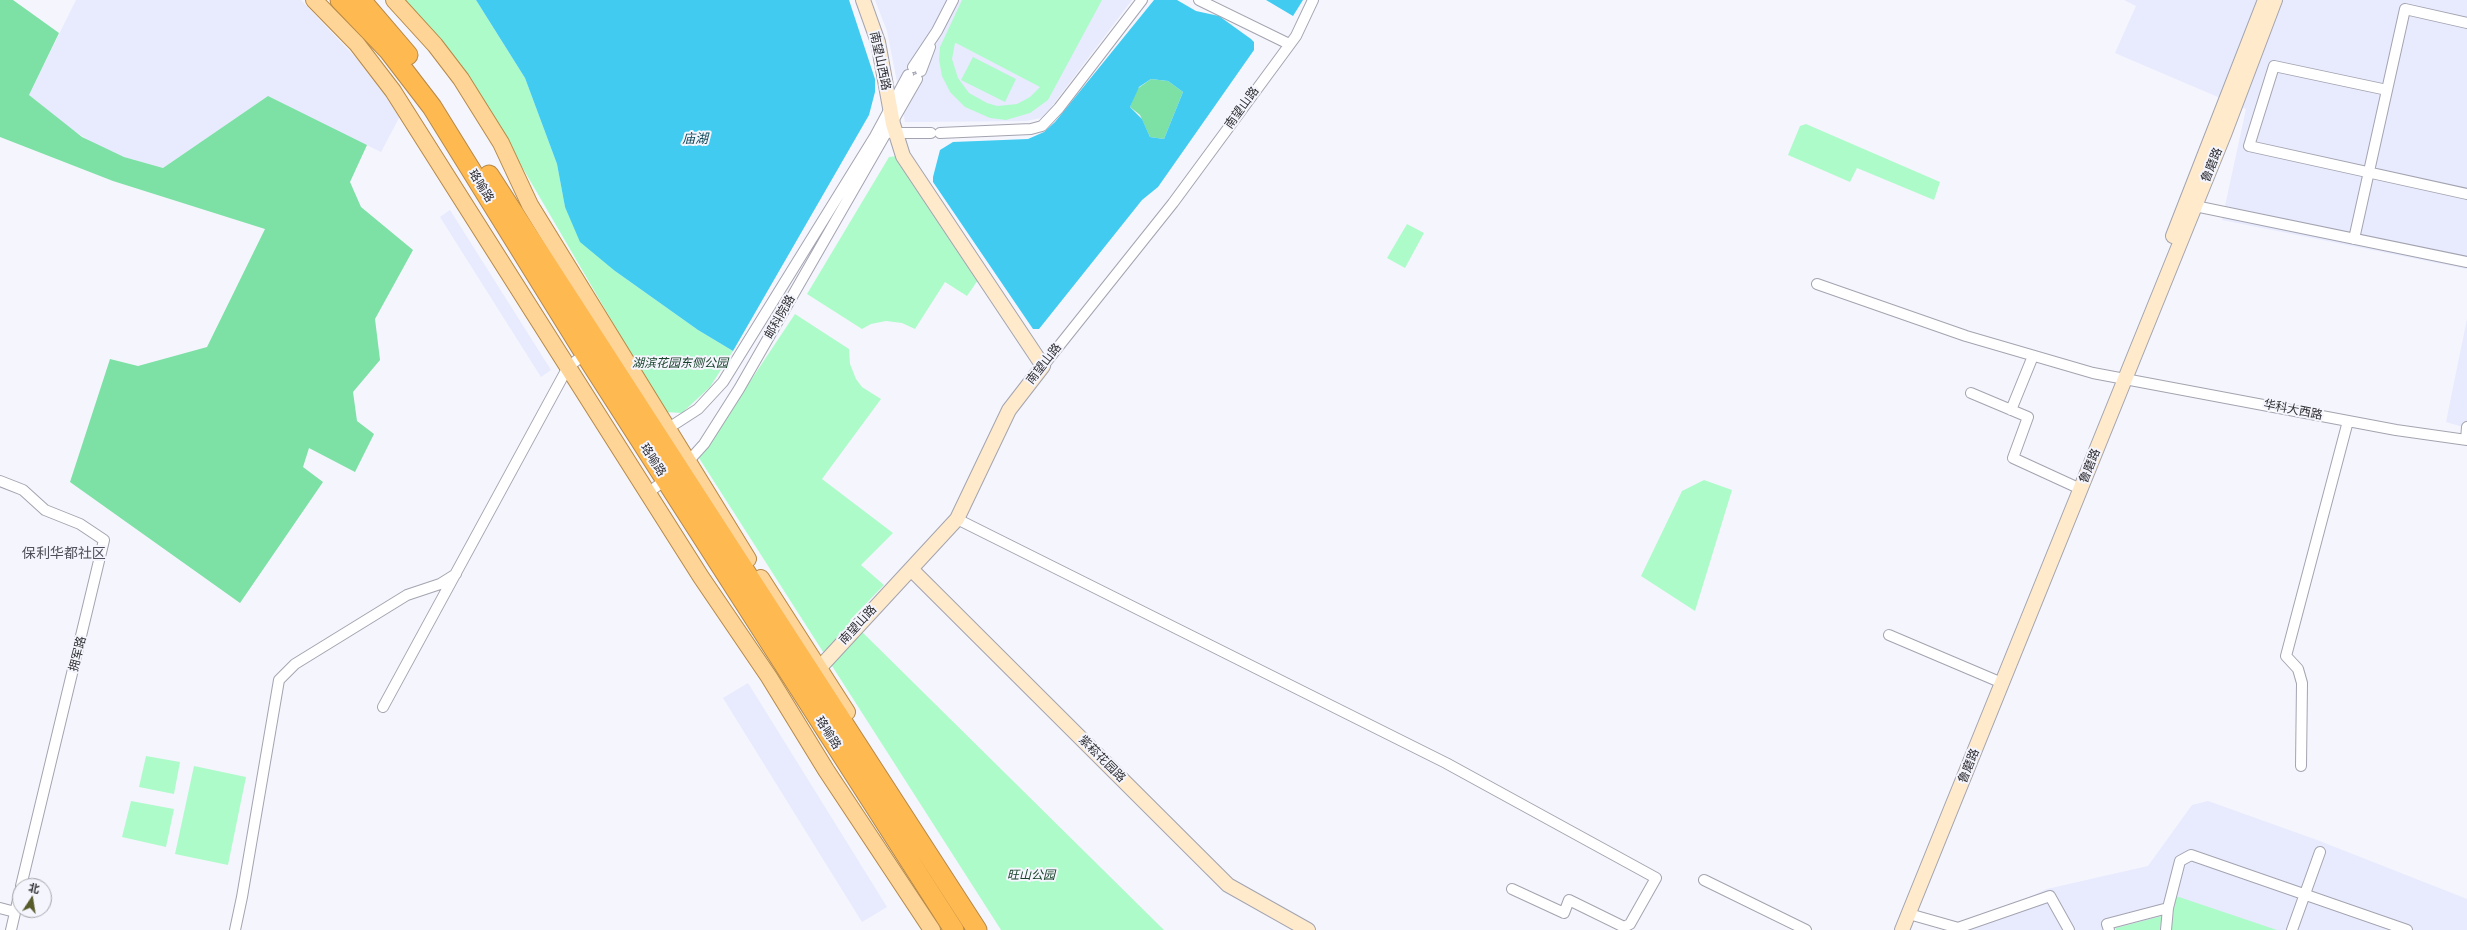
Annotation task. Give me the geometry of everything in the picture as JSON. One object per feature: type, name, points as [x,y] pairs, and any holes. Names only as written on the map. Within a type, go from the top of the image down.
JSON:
[{"type":"highway","name":"珞喻路","points":[[340,0],[389,51],[432,107],[585,354],[656,436]]},
{"type":"highway","name":"珞喻路","points":[[361,0],[388,29],[440,98],[656,436],[954,930]]},
{"type":"highway","name":"珞喻路","points":[[678,471],[815,672],[977,930]]},
{"type":"main road","points":[[314,0],[357,44],[393,92],[700,576],[769,677],[826,770],[932,930]]},
{"type":"main road","points":[[394,0],[434,45],[461,79],[501,143],[530,205],[656,436]]},
{"type":"main road","name":"南望山西路","points":[[863,0],[878,42],[890,109],[889,130],[913,172],[1043,366]]},
{"type":"main road","name":"鲁磨路","points":[[1902,930],[2122,378],[2265,0]]},
{"type":"main road","name":"鲁磨路","points":[[1892,930],[2074,486],[2122,378],[2195,206],[2276,0]]},
{"type":"main road","name":"南望山路","points":[[815,672],[957,519],[1009,410],[1043,366]]},
{"type":"main road","name":"紫菘花园路","points":[[911,569],[1228,885],[1308,930]]},
{"type":"main road","points":[[815,672],[987,930]]},
{"type":"street","points":[[624,455],[698,409],[723,382],[889,130],[915,73],[953,0]]},
{"type":"street","points":[[889,130],[935,133],[1031,129],[1042,126],[1059,108],[1142,0]]},
{"type":"street","points":[[1199,0],[1289,44]]},
{"type":"street","name":"南望山路","points":[[1043,366],[1173,203],[1282,52],[1296,36],[1314,0]]},
{"type":"street","points":[[2354,239],[2405,9],[2467,23]]},
{"type":"street","points":[[2387,90],[2274,66],[2249,146],[2467,194]]},
{"type":"street","points":[[890,109],[915,73]]},
{"type":"street","name":"邮科院路","points":[[648,493],[678,471],[704,444],[739,389],[889,130]]},
{"type":"street","points":[[2195,206],[2467,262]]},
{"type":"street","name":"华科大西路","points":[[1817,284],[1966,336],[2033,356],[2122,378],[2348,421],[2466,440]]},
{"type":"street","points":[[383,707],[568,367],[585,354]]},
{"type":"street","points":[[2011,410],[2033,356]]},
{"type":"street","points":[[1970,393],[2028,417],[2013,458],[2074,486]]},
{"type":"street","points":[[2301,766],[2302,683],[2298,669],[2286,656],[2348,421]]},
{"type":"street","points":[[2466,440],[2467,426]]},
{"type":"street","name":"拥军路","points":[[0,481],[22,490],[45,510],[80,524],[104,540],[23,878]]},
{"type":"street","points":[[957,519],[1446,763],[1656,878],[1630,924],[1624,927],[1570,900],[1564,913],[1512,889]]},
{"type":"street","points":[[234,930],[242,897],[279,680],[295,664],[407,595],[440,584],[456,574]]},
{"type":"street","points":[[1889,635],[1995,680]]},
{"type":"street","points":[[2292,930],[2304,893],[2320,852]]},
{"type":"street","points":[[2166,930],[2168,908],[2180,861],[2191,855],[2407,930]]},
{"type":"street","points":[[1704,880],[1806,930]]},
{"type":"street","points":[[1955,930],[2050,896],[2069,930]]},
{"type":"street","points":[[0,908],[12,911]]},
{"type":"street","points":[[2108,930],[2107,924],[2168,908]]},
{"type":"street","points":[[1909,914],[1955,930],[1972,930]]},
{"type":"street","points":[[11,930],[14,918]]},
{"type":"shaded area","points":[[76,0],[301,0],[376,79],[401,114],[381,152],[268,96],[163,168],[124,157],[95,144],[71,129],[29,95]]},
{"type":"shaded area","points":[[875,0],[1132,0],[1049,110],[1041,118],[1026,121],[905,122],[887,31]]},
{"type":"shaded area","points":[[2124,0],[2467,0],[2467,269],[2222,220],[2246,109],[2115,53],[2136,6]]},
{"type":"shaded area","points":[[450,210],[551,370],[541,377],[440,217]]},
{"type":"shaded area","points":[[2467,319],[2467,428],[2446,422]]},
{"type":"shaded area","points":[[748,683],[887,907],[862,922],[723,698]]},
{"type":"shaded area","points":[[2208,801],[2317,840],[2467,899],[2467,930],[1955,930],[2047,889],[2148,866],[2192,805]]},
{"type":"green space","points":[[0,0],[13,0],[59,33],[29,95],[82,137],[124,157],[163,168],[268,96],[367,145],[350,182],[361,207],[413,250],[375,319],[380,360],[353,392],[357,421],[374,434],[355,472],[309,448],[303,467],[323,482],[240,603],[70,482],[110,359],[138,366],[207,347],[265,229],[113,181],[0,137]]},
{"type":"green space","name":"湖滨花园东侧公园","points":[[404,0],[476,0],[525,78],[557,164],[565,207],[615,271],[698,330],[733,351],[710,387],[682,413],[665,412],[497,124]]},
{"type":"green space","points":[[962,0],[1102,0],[1048,100],[1030,113],[1006,120],[990,118],[965,107],[950,92],[942,76],[939,60],[940,47]],"holes":[[[956,43],[1040,87],[1030,97],[1017,104],[997,106],[987,103],[969,93],[958,78],[952,59]]]},
{"type":"green space","points":[[973,57],[1016,79],[1005,102],[961,80]]},
{"type":"green space","points":[[1151,79],[1168,81],[1183,92],[1164,139],[1150,137],[1140,115],[1130,107],[1137,89]]},
{"type":"green space","points":[[1806,124],[1940,182],[1934,200],[1857,168],[1850,182],[1788,155],[1800,126]]},
{"type":"green space","points":[[897,156],[978,280],[967,296],[945,282],[915,329],[902,323],[886,321],[871,324],[862,329],[807,294],[889,157]]},
{"type":"green space","points":[[1407,224],[1424,233],[1405,268],[1387,258]]},
{"type":"green space","name":"旺山公园","points":[[795,314],[849,349],[850,364],[856,379],[862,387],[881,399],[822,479],[893,533],[861,565],[884,585],[850,620],[1164,930],[1001,930],[699,458]]},
{"type":"green space","points":[[1704,480],[1732,490],[1695,611],[1641,576],[1682,491]]},
{"type":"green space","points":[[146,756],[180,762],[174,794],[139,787]]},
{"type":"green space","points":[[194,766],[246,777],[228,865],[175,854]]},
{"type":"green space","points":[[131,801],[174,809],[166,847],[122,837]]},
{"type":"green space","points":[[2176,896],[2277,930],[2171,930]]},
{"type":"green space","points":[[2162,916],[2160,930],[2116,930],[2116,928]]},
{"type":"water","name":"庙湖","points":[[476,0],[849,0],[875,79],[875,92],[869,115],[733,351],[698,330],[615,271],[580,242],[565,207],[557,164],[525,78]]},
{"type":"water","points":[[1154,0],[1177,0],[1196,11],[1219,16],[1254,42],[1254,50],[1158,187],[1142,200],[1039,329],[1033,329],[933,182],[933,177],[940,150],[953,142],[1028,139],[1044,132],[1055,122]],"holes":[[[1151,79],[1168,81],[1183,92],[1164,139],[1150,137],[1142,119],[1130,107],[1139,87]]]},
{"type":"water","points":[[1266,0],[1303,0],[1293,16]]},
{"type":"district","name":"保利华都社区","points":[[64,554]]}]
